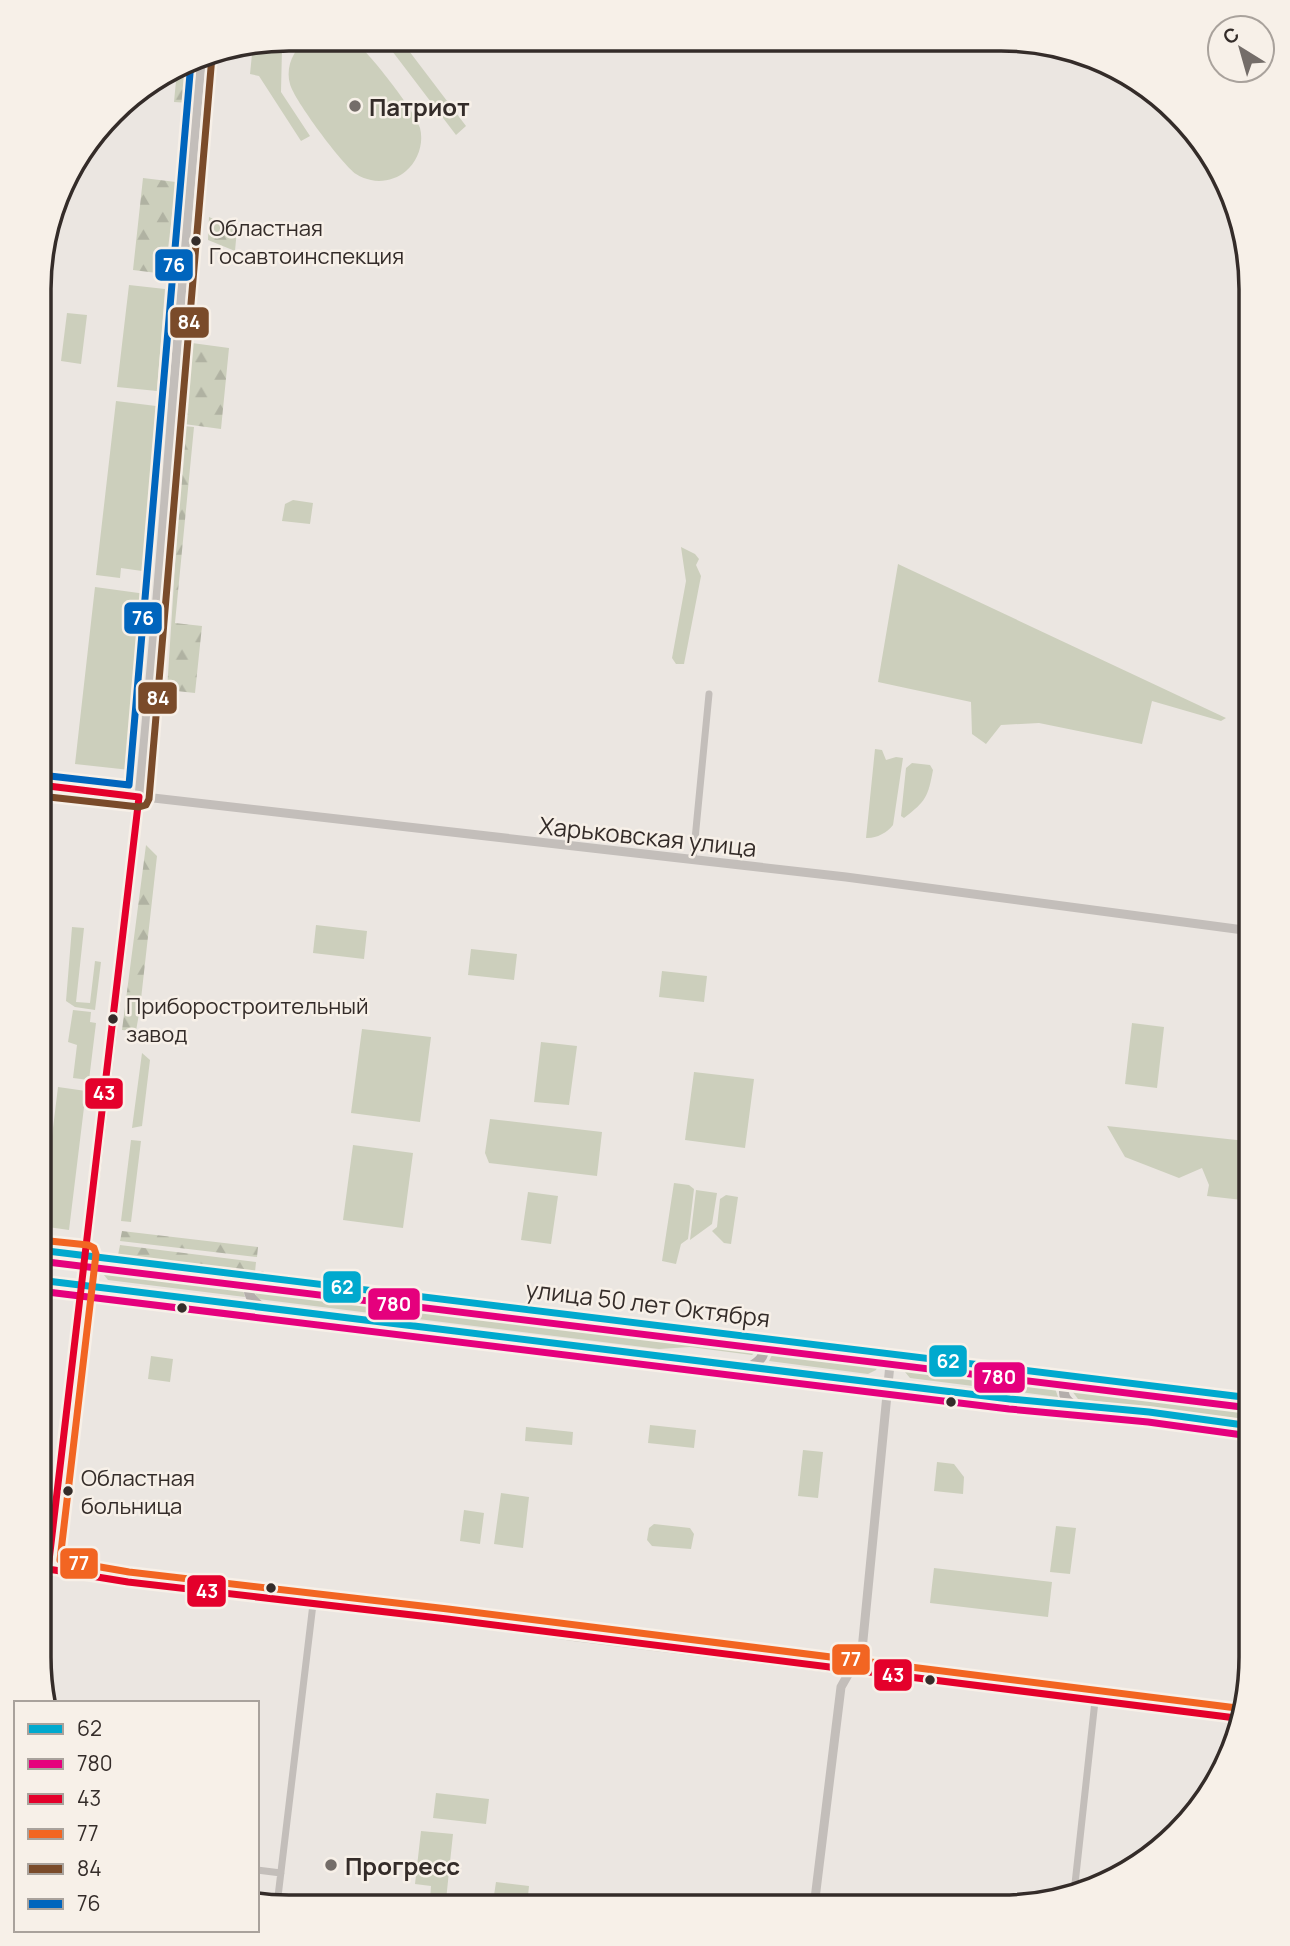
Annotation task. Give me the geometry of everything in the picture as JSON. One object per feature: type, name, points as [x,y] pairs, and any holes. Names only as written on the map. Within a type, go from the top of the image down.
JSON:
[{"type":"main road","name":"улица 50 лет Октября","points":[[51,1251],[1239,1397]]},
{"type":"main road","points":[[261,1276],[250,1283],[248,1289],[249,1295],[261,1307]]},
{"type":"main road","name":"улица 50 лет Октября","points":[[51,1281],[1239,1425]]},
{"type":"main road","points":[[750,1367],[762,1358],[764,1352],[764,1346],[755,1337]]},
{"type":"main road","points":[[1072,1404],[1064,1396],[1063,1390],[1066,1384],[1076,1377]]},
{"type":"street","points":[[51,1544],[139,797],[201,68]]},
{"type":"street","points":[[693,860],[709,694]]},
{"type":"street","name":"Харьковская улица","points":[[51,786],[1003,897],[1239,929]]},
{"type":"street","points":[[815,1895],[839,1693],[862,1650],[891,1354]]},
{"type":"street","points":[[51,1570],[128,1583],[1231,1717]]},
{"type":"street","points":[[278,1894],[313,1604]]},
{"type":"street","points":[[1075,1883],[1095,1701]]},
{"type":"street","points":[[259,1870],[281,1873]]},
{"type":"green space","points":[[282,51],[281,92],[310,136],[301,141],[259,76],[250,74],[252,54]]},
{"type":"green space","name":"Патриот","points":[[365,51],[400,95],[420,128],[420,146],[410,167],[402,174],[385,181],[367,179],[349,168],[319,131],[293,92],[289,71],[295,52]]},
{"type":"green space","points":[[392,51],[409,51],[466,126],[456,135]]},
{"type":"green space","points":[[192,71],[189,103],[174,102],[176,79]]},
{"type":"green space","points":[[143,178],[176,182],[165,274],[133,270]]},
{"type":"green space","points":[[209,217],[237,229],[235,251],[208,240]]},
{"type":"green space","points":[[129,285],[165,289],[157,391],[117,387]]},
{"type":"green space","points":[[67,313],[87,315],[81,364],[61,361]]},
{"type":"green space","points":[[192,343],[229,348],[221,429],[184,424]]},
{"type":"green space","points":[[116,401],[156,406],[142,571],[121,568],[120,578],[96,575]]},
{"type":"green space","points":[[184,426],[194,427],[175,623],[202,626],[195,693],[167,690]]},
{"type":"green space","points":[[293,500],[313,503],[310,524],[282,521],[285,504]]},
{"type":"green space","points":[[681,547],[699,559],[696,565],[701,576],[684,664],[676,664],[672,658],[686,581]]},
{"type":"green space","points":[[898,564],[1226,718],[1221,721],[1152,701],[1142,744],[1039,723],[1001,725],[986,744],[972,734],[971,702],[878,682]]},
{"type":"green space","points":[[95,587],[146,594],[130,770],[75,764]]},
{"type":"green space","points":[[875,749],[882,750],[886,760],[903,758],[893,825],[881,835],[866,838]]},
{"type":"green space","points":[[912,763],[930,765],[933,770],[925,798],[904,818],[901,816],[906,768]]},
{"type":"green space","points":[[146,845],[157,856],[140,1008],[136,1031],[122,1030]]},
{"type":"green space","points":[[316,925],[367,931],[364,959],[313,953]]},
{"type":"green space","points":[[72,927],[84,928],[76,1002],[90,1003],[95,961],[101,962],[95,1010],[75,1007],[66,1001]]},
{"type":"green space","points":[[471,949],[517,954],[514,980],[468,975]]},
{"type":"green space","points":[[662,971],[707,976],[704,1002],[659,997]]},
{"type":"green space","points":[[73,1010],[91,1012],[90,1022],[96,1023],[89,1080],[73,1078],[77,1045],[68,1042]]},
{"type":"green space","points":[[1132,1023],[1164,1027],[1157,1088],[1125,1084]]},
{"type":"green space","points":[[362,1029],[431,1037],[420,1122],[351,1113]]},
{"type":"green space","points":[[541,1042],[577,1046],[569,1105],[534,1102]]},
{"type":"green space","points":[[142,1053],[150,1060],[142,1126],[132,1128]]},
{"type":"green space","points":[[694,1072],[754,1079],[745,1148],[685,1140]]},
{"type":"green space","points":[[58,1087],[86,1091],[69,1230],[51,1227],[51,1144]]},
{"type":"green space","points":[[490,1119],[602,1132],[597,1176],[489,1163],[485,1153]]},
{"type":"green space","points":[[1107,1126],[1239,1140],[1239,1200],[1207,1196],[1209,1185],[1202,1168],[1179,1178],[1125,1157]]},
{"type":"green space","points":[[131,1140],[141,1141],[131,1222],[121,1221]]},
{"type":"green space","points":[[353,1145],[413,1153],[403,1228],[343,1220]]},
{"type":"green space","points":[[674,1183],[689,1185],[694,1189],[688,1239],[681,1244],[676,1264],[662,1261]]},
{"type":"green space","points":[[696,1190],[717,1193],[712,1224],[690,1240]]},
{"type":"green space","points":[[528,1192],[558,1196],[551,1244],[521,1240]]},
{"type":"green space","points":[[726,1195],[738,1197],[731,1244],[724,1243],[712,1231],[717,1227],[720,1199]]},
{"type":"green space","points":[[122,1231],[258,1247],[257,1257],[120,1241]]},
{"type":"green space","points":[[120,1245],[256,1262],[255,1272],[118,1255]]},
{"type":"green space","points":[[110,1270],[245,1283],[245,1297],[108,1280],[104,1275]]},
{"type":"green space","points":[[260,1288],[320,1295],[346,1293],[753,1342],[758,1349],[752,1355],[690,1347],[659,1349],[258,1299],[255,1293]]},
{"type":"green space","points":[[771,1344],[875,1358],[878,1366],[868,1374],[769,1361],[773,1353]]},
{"type":"green space","points":[[151,1356],[173,1359],[170,1382],[148,1379]]},
{"type":"green space","points":[[911,1366],[962,1373],[991,1372],[1060,1380],[1055,1388],[1058,1397],[910,1378],[905,1372]]},
{"type":"green space","points":[[1080,1384],[1239,1404],[1239,1419],[1078,1399],[1072,1391]]},
{"type":"green space","points":[[650,1425],[696,1430],[694,1448],[648,1443]]},
{"type":"green space","points":[[526,1427],[573,1432],[572,1445],[525,1441]]},
{"type":"green space","points":[[803,1450],[823,1452],[818,1498],[798,1496]]},
{"type":"green space","points":[[937,1462],[954,1464],[964,1477],[963,1494],[934,1491]]},
{"type":"green space","points":[[501,1493],[529,1497],[523,1548],[494,1544]]},
{"type":"green space","points":[[464,1510],[484,1513],[480,1544],[460,1541]]},
{"type":"green space","points":[[654,1524],[690,1528],[694,1534],[691,1549],[652,1546],[647,1540],[649,1528]]},
{"type":"green space","points":[[1056,1526],[1076,1528],[1070,1574],[1050,1572]]},
{"type":"green space","points":[[934,1568],[1052,1582],[1048,1617],[930,1603]]},
{"type":"green space","points":[[436,1793],[489,1799],[486,1824],[433,1818]]},
{"type":"green space","points":[[421,1831],[453,1834],[447,1895],[430,1895],[431,1886],[415,1884]]},
{"type":"green space","points":[[496,1882],[529,1886],[528,1895],[494,1895]]},
{"type":"transit line","name":"84","points":[[51,797],[139,807],[146,805],[149,799],[211,63]]},
{"type":"transit line","name":"76","points":[[51,776],[129,785],[190,72]]},
{"type":"transit line","name":"43","points":[[51,786],[139,797],[51,1544]]},
{"type":"transit line","name":"77","points":[[51,1241],[88,1245],[94,1248],[96,1254],[60,1560],[129,1572],[448,1609],[1234,1708]]},
{"type":"transit line","name":"62","points":[[51,1251],[1239,1397]]},
{"type":"transit line","name":"780","points":[[51,1262],[1239,1407]]},
{"type":"transit line","name":"62","points":[[51,1281],[1010,1399],[1149,1412],[1239,1424]]},
{"type":"transit line","name":"780","points":[[51,1292],[1239,1434]]},
{"type":"transit line","name":"43","points":[[51,1569],[128,1582],[447,1619],[1231,1717]]},
{"type":"place","name":"Патриот","points":[[355,106]]},
{"type":"place","name":"Областная Госавтоинспекция","points":[[196,241]]},
{"type":"place","name":"Приборостроительный завод","points":[[113,1019]]},
{"type":"place","name":"Областная больница","points":[[68,1491]]},
{"type":"place","name":"Прогресс","points":[[331,1865]]}]
